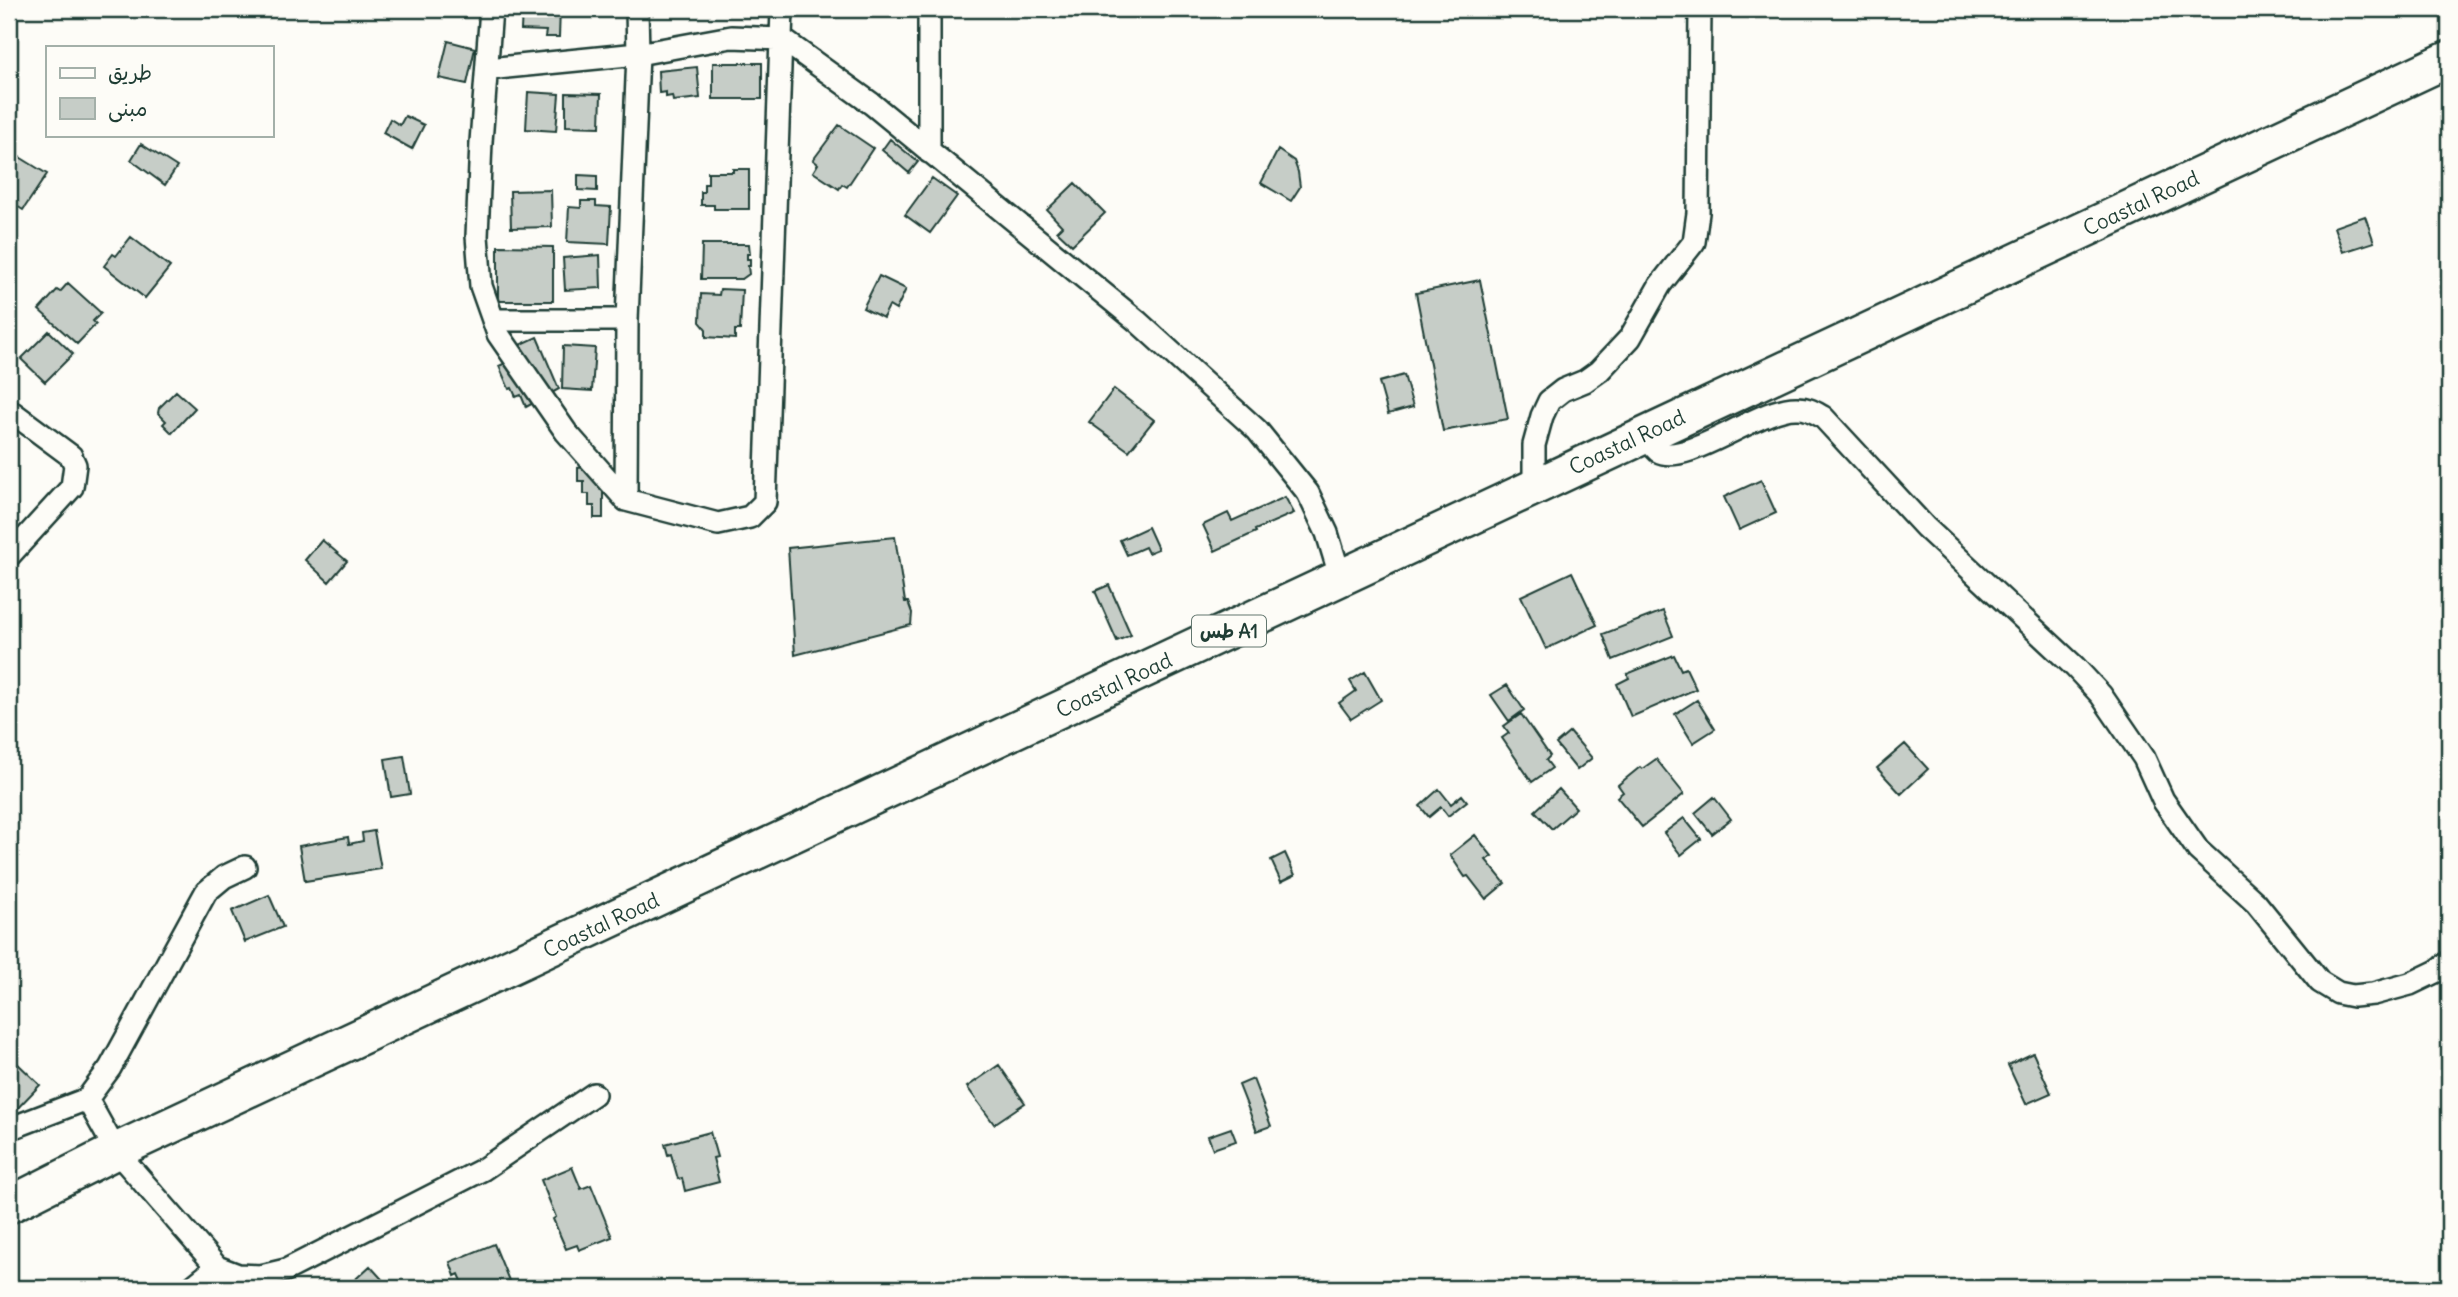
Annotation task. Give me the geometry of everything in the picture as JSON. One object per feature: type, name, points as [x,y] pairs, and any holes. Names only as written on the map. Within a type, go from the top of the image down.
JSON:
[{"type":"highway","name":"Coastal Road","points":[[9,1205],[116,1151],[2449,59]]},
{"type":"street","points":[[491,9],[477,236],[481,286],[498,334],[566,432],[626,500],[718,524],[750,517],[765,502],[782,9]]},
{"type":"street","points":[[626,500],[627,320],[638,54],[637,9]]},
{"type":"street","points":[[929,9],[929,152]]},
{"type":"street","points":[[1534,486],[1534,445],[1549,401],[1563,390],[1585,381],[1599,371],[1630,338],[1660,285],[1694,242],[1698,213],[1700,9]]},
{"type":"street","points":[[488,69],[638,54],[731,37],[782,38],[872,104],[1137,321],[1256,430],[1308,493],[1328,533],[1341,579]]},
{"type":"street","points":[[492,320],[627,320]]},
{"type":"street","points":[[1643,434],[1659,451],[1677,454],[1775,412],[1794,407],[1810,409],[1823,417],[1925,527],[2075,667],[2101,695],[2144,758],[2163,800],[2198,850],[2256,903],[2320,982],[2338,993],[2353,996],[2373,994],[2410,984],[2449,962]]},
{"type":"street","points":[[9,410],[71,456],[75,465],[75,476],[72,487],[9,556]]},
{"type":"street","points":[[9,1129],[87,1099],[110,1068],[206,892],[224,877],[245,867]]},
{"type":"street","points":[[87,1099],[116,1151],[217,1267],[238,1275],[261,1276],[286,1270],[482,1170],[594,1094]]},
{"type":"street","points":[[191,1288],[217,1267]]},
{"type":"building","points":[[522,9],[560,9],[559,37],[545,37],[546,31],[521,30]]},
{"type":"building","points":[[723,9],[761,9],[761,13],[723,12]]},
{"type":"building","points":[[448,41],[475,48],[467,84],[439,78]]},
{"type":"building","points":[[713,63],[762,63],[762,99],[713,99]]},
{"type":"building","points":[[697,67],[700,98],[673,101],[672,96],[666,97],[666,92],[659,93],[658,71]]},
{"type":"building","points":[[528,92],[559,94],[556,131],[526,129]]},
{"type":"building","points":[[566,93],[601,94],[600,127],[566,126]]},
{"type":"building","points":[[405,116],[424,125],[412,149],[383,133],[390,119],[400,125]]},
{"type":"building","points":[[839,125],[873,148],[847,187],[842,184],[839,189],[813,172],[818,164],[813,160]]},
{"type":"building","points":[[890,139],[918,162],[909,173],[882,150]]},
{"type":"building","points":[[141,144],[177,167],[165,185],[131,160]]},
{"type":"building","points":[[1278,150],[1294,161],[1298,172],[1300,187],[1291,201],[1261,183]]},
{"type":"building","points":[[18,156],[47,174],[23,210],[9,201],[9,170]]},
{"type":"building","points":[[733,169],[749,169],[749,209],[714,209],[714,205],[701,205],[701,192],[704,192],[704,184],[708,184],[708,172],[733,172]]},
{"type":"building","points":[[578,175],[597,176],[597,191],[578,190]]},
{"type":"building","points":[[932,178],[957,196],[930,233],[905,215]]},
{"type":"building","points":[[1075,183],[1105,213],[1072,245],[1057,231],[1062,226],[1047,210]]},
{"type":"building","points":[[551,190],[552,227],[511,228],[510,191]]},
{"type":"building","points":[[581,201],[596,201],[596,206],[611,207],[609,244],[567,242],[569,207],[581,208]]},
{"type":"building","points":[[2365,216],[2374,242],[2343,252],[2334,227]]},
{"type":"building","points":[[131,237],[170,267],[145,298],[104,266]]},
{"type":"building","points":[[702,244],[749,244],[749,274],[742,279],[701,279]]},
{"type":"building","points":[[498,246],[553,247],[553,301],[498,301]]},
{"type":"building","points":[[600,255],[601,288],[565,290],[563,258]]},
{"type":"building","points":[[879,276],[906,289],[896,310],[889,306],[883,318],[863,308]]},
{"type":"building","points":[[1480,280],[1508,419],[1443,431],[1416,293]]},
{"type":"building","points":[[68,283],[101,313],[93,321],[96,324],[77,344],[39,310],[57,290],[60,292]]},
{"type":"building","points":[[720,289],[742,290],[740,330],[735,330],[735,339],[706,337],[706,329],[700,322],[701,294],[719,295]]},
{"type":"building","points":[[49,331],[73,354],[45,382],[21,359]]},
{"type":"building","points":[[537,337],[559,389],[526,407],[521,395],[516,397],[512,388],[509,389],[499,366],[510,361],[511,349]]},
{"type":"building","points":[[563,346],[595,348],[592,391],[562,389]]},
{"type":"building","points":[[1404,375],[1413,407],[1388,414],[1379,382]]},
{"type":"building","points":[[1114,389],[1154,420],[1129,451],[1089,422]]},
{"type":"building","points":[[176,391],[195,408],[172,433],[163,424],[166,421],[158,413],[159,408]]},
{"type":"building","points":[[603,465],[603,518],[594,518],[594,506],[589,506],[589,494],[584,494],[584,481],[578,481],[578,468]]},
{"type":"building","points":[[1761,480],[1776,513],[1739,530],[1724,497]]},
{"type":"building","points":[[1285,497],[1294,513],[1215,551],[1203,525],[1228,513],[1232,521]]},
{"type":"building","points":[[1148,527],[1158,549],[1148,553],[1145,547],[1127,555],[1120,540]]},
{"type":"building","points":[[895,537],[905,602],[908,602],[912,613],[911,625],[795,655],[788,548]]},
{"type":"building","points":[[322,540],[347,561],[329,582],[305,560]]},
{"type":"building","points":[[1572,572],[1597,625],[1546,649],[1521,596]]},
{"type":"building","points":[[1109,585],[1131,635],[1117,641],[1095,591]]},
{"type":"building","points":[[1663,611],[1673,636],[1613,660],[1603,634]]},
{"type":"building","points":[[1674,655],[1681,670],[1686,668],[1696,689],[1631,717],[1617,684],[1629,678],[1627,674]]},
{"type":"building","points":[[1365,672],[1381,700],[1351,719],[1339,703],[1356,691],[1350,681]]},
{"type":"building","points":[[1507,685],[1524,710],[1509,721],[1491,695]]},
{"type":"building","points":[[1697,700],[1715,729],[1693,743],[1675,714]]},
{"type":"building","points":[[1521,714],[1550,756],[1546,760],[1552,768],[1532,782],[1502,738],[1509,733],[1504,726]]},
{"type":"building","points":[[1570,732],[1592,758],[1577,770],[1556,744]]},
{"type":"building","points":[[1905,744],[1928,769],[1901,794],[1877,768]]},
{"type":"building","points":[[404,756],[410,794],[391,797],[385,759]]},
{"type":"building","points":[[1656,759],[1684,794],[1642,827],[1617,797],[1623,792],[1618,785],[1640,767],[1642,769]]},
{"type":"building","points":[[1439,789],[1451,804],[1462,795],[1467,801],[1448,816],[1441,807],[1429,817],[1420,806]]},
{"type":"building","points":[[1559,789],[1576,808],[1552,829],[1535,811]]},
{"type":"building","points":[[1714,797],[1731,819],[1712,834],[1695,813]]},
{"type":"building","points":[[1684,818],[1701,839],[1681,855],[1664,833]]},
{"type":"building","points":[[374,831],[381,869],[305,881],[299,846],[348,837],[349,844],[363,841],[362,833]]},
{"type":"building","points":[[1475,835],[1492,856],[1486,860],[1505,883],[1486,899],[1468,876],[1465,877],[1450,855]]},
{"type":"building","points":[[1285,853],[1295,875],[1281,882],[1271,860]]},
{"type":"building","points":[[269,895],[283,927],[245,942],[232,911]]},
{"type":"building","points":[[2033,1053],[2051,1093],[2026,1104],[2008,1065]]},
{"type":"building","points":[[15,1061],[40,1085],[9,1117],[9,1067]]},
{"type":"building","points":[[999,1065],[1025,1103],[994,1124],[967,1087]]},
{"type":"building","points":[[1253,1079],[1271,1126],[1257,1131],[1239,1085]]},
{"type":"building","points":[[1231,1128],[1236,1141],[1213,1149],[1208,1136]]},
{"type":"building","points":[[710,1132],[717,1157],[713,1158],[719,1182],[685,1191],[682,1178],[678,1179],[671,1154],[668,1155],[665,1144]]},
{"type":"building","points":[[572,1167],[581,1189],[591,1185],[612,1237],[579,1250],[577,1245],[566,1249],[541,1180]]},
{"type":"building","points":[[494,1244],[512,1288],[465,1288],[459,1274],[455,1276],[450,1262]]},
{"type":"building","points":[[370,1266],[390,1288],[348,1286]]}]
